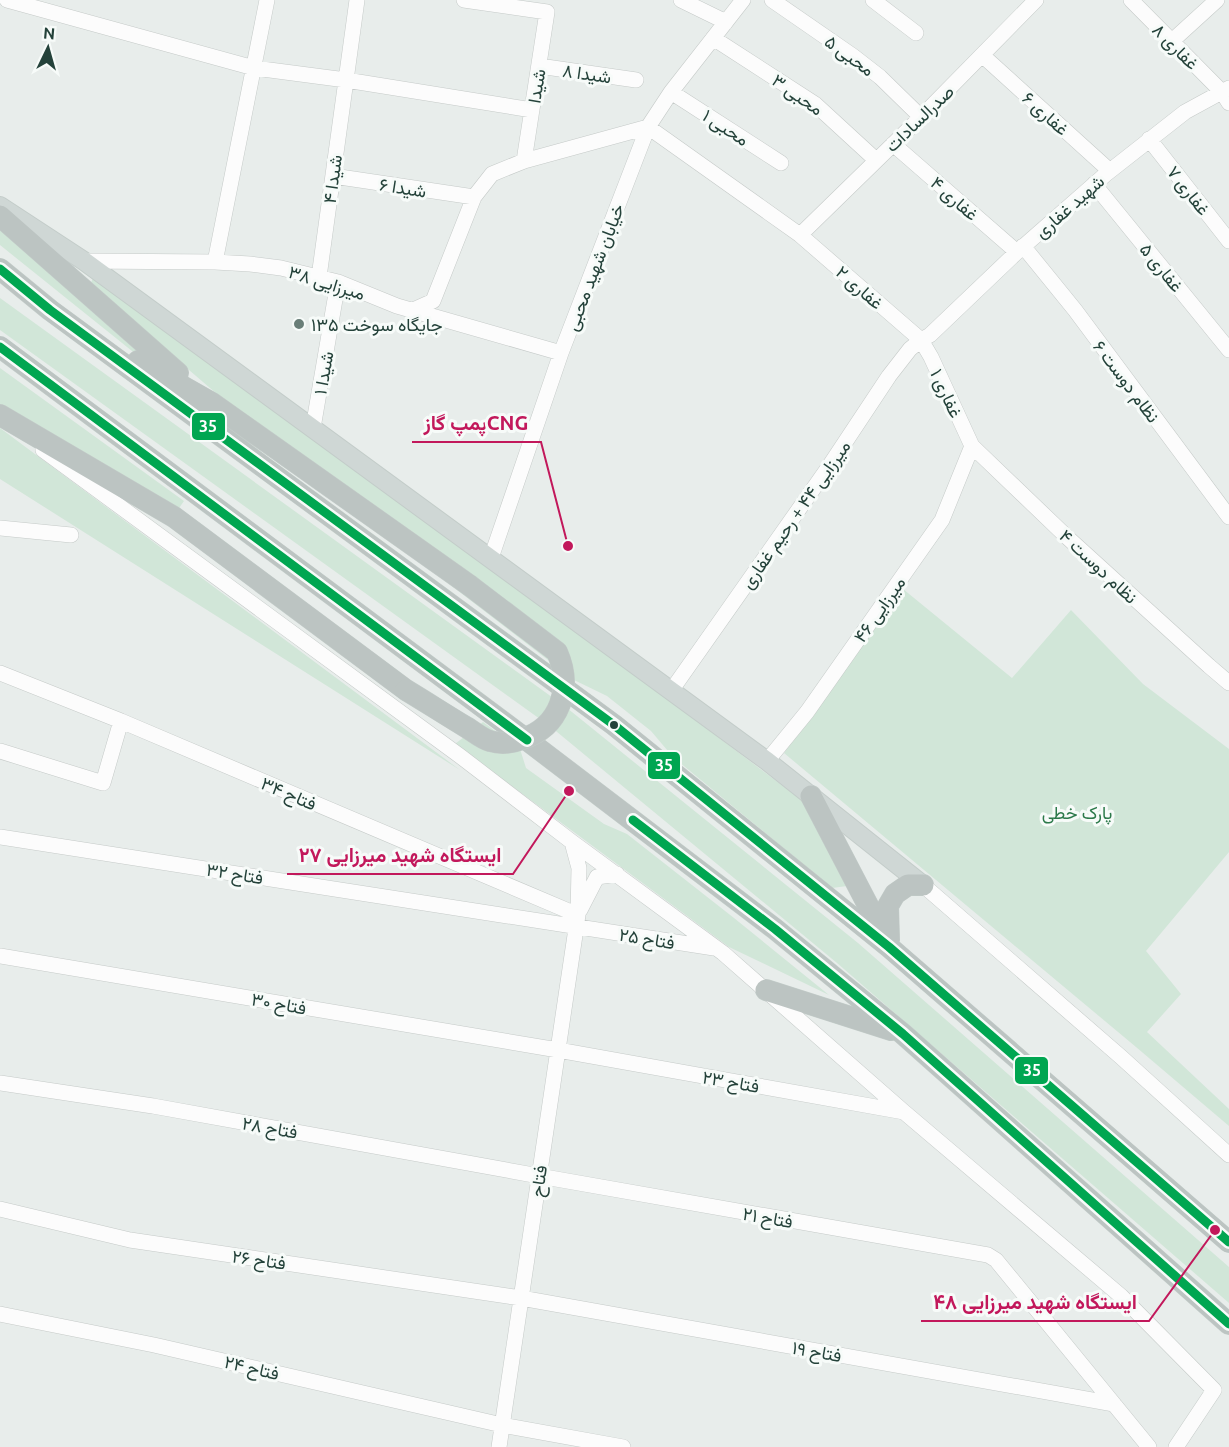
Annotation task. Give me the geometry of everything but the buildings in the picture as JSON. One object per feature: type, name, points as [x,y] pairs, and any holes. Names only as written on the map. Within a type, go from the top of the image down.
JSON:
[{"type":"highway","points":[[0,216],[212,403]]},
{"type":"highway","points":[[0,269],[50,310],[614,725],[889,947],[1229,1242]]},
{"type":"highway","points":[[0,417],[174,517],[406,690],[489,741],[506,742],[526,738],[543,728],[556,713],[564,683],[557,652],[469,585],[212,403],[50,310]]},
{"type":"highway","points":[[0,347],[633,820],[775,929],[903,1034],[1229,1324]]},
{"type":"highway","points":[[811,796],[889,947]]},
{"type":"highway","points":[[889,947],[888,906],[895,894],[908,885],[923,885]]},
{"type":"highway","points":[[766,990],[903,1034]]},
{"type":"main road","points":[[0,206],[84,261],[672,691],[767,761],[923,885]]},
{"type":"street","points":[[7,0],[254,68],[346,80],[532,110]]},
{"type":"street","points":[[215,262],[267,0]]},
{"type":"street","name":"شیدا ۴","points":[[319,277],[357,0]]},
{"type":"street","name":"شیدا","points":[[464,0],[547,12],[524,161]]},
{"type":"street","points":[[681,0],[726,22]]},
{"type":"street","name":"خیابان شهید محبی","points":[[491,558],[561,353],[648,127],[671,92],[743,0]]},
{"type":"street","name":"محبی ۵","points":[[772,0],[880,76],[921,117]]},
{"type":"street","points":[[873,0],[916,33]]},
{"type":"street","name":"صدرالسادات","points":[[800,235],[1036,0]]},
{"type":"street","name":"غفاری ۸","points":[[1131,0],[1227,94]]},
{"type":"street","points":[[1172,41],[1216,0]]},
{"type":"street","name":"محبی ۳","points":[[713,38],[815,104],[876,160]]},
{"type":"street","name":"غفاری ۶","points":[[982,55],[1110,171]]},
{"type":"street","name":"شیدا ۸","points":[[539,66],[636,80]]},
{"type":"street","name":"محبی ۱","points":[[671,92],[781,163]]},
{"type":"street","name":"شهید غفاری","points":[[921,340],[930,335],[1020,249],[1149,139],[1185,112],[1227,94]]},
{"type":"street","points":[[414,310],[434,301],[474,197],[492,174],[524,161],[648,127]]},
{"type":"street","name":"غفاری ۲","points":[[648,127],[800,235],[921,340]]},
{"type":"street","name":"غفاری ۷","points":[[1149,139],[1229,241]]},
{"type":"street","name":"غفاری ۴","points":[[893,144],[1020,249]]},
{"type":"street","name":"شیدا ۶","points":[[333,176],[474,197]]},
{"type":"street","name":"غفاری ۵","points":[[1094,184],[1229,350]]},
{"type":"street","name":"نظام دوست ۶","points":[[1020,249],[1075,310],[1229,517]]},
{"type":"street","name":"میرزایی ۳۸","points":[[84,261],[215,262],[271,267],[338,282],[397,306],[561,353]]},
{"type":"street","name":"شیدا ۱","points":[[313,429],[338,282]]},
{"type":"street","name":"غفاری ۱","points":[[921,340],[972,446]]},
{"type":"street","name":"میرزایی ۴۴ + رحیم غفاری","points":[[672,691],[830,465],[889,376],[910,349],[921,340]]},
{"type":"street","points":[[0,417],[718,949],[904,1112],[1121,1296],[1214,1390],[1176,1447]]},
{"type":"street","name":"نظام دوست ۴","points":[[972,446],[1068,538],[1229,683]]},
{"type":"street","name":"میرزایی ۴۶","points":[[767,761],[807,712],[942,520],[972,446]]},
{"type":"street","points":[[0,528],[71,535]]},
{"type":"street","name":"فتاح ۳۴","points":[[0,673],[121,721],[577,921]]},
{"type":"street","points":[[0,751],[103,783],[121,721]]},
{"type":"street","name":"فتاح ۳۲","points":[[0,837],[577,921]]},
{"type":"street","name":"فتاح","points":[[499,1447],[577,921],[579,868],[572,842]]},
{"type":"street","name":"فتاح","points":[[577,921],[597,877],[617,874]]},
{"type":"street","points":[[923,885],[1121,1057],[1229,1155]]},
{"type":"street","name":"فتاح ۲۵","points":[[577,921],[718,949]]},
{"type":"street","name":"فتاح ۳۰","points":[[0,956],[558,1050]]},
{"type":"street","name":"فتاح ۲۳","points":[[558,1050],[904,1112]]},
{"type":"street","name":"فتاح ۲۸","points":[[0,1083],[153,1106],[539,1176]]},
{"type":"street","name":"فتاح ۲۱","points":[[539,1176],[988,1255],[996,1260],[1114,1404]]},
{"type":"street","name":"فتاح ۲۶","points":[[0,1209],[130,1240],[521,1298]]},
{"type":"street","name":"فتاح ۱۹","points":[[521,1298],[1114,1404]]},
{"type":"street","name":"فتاح ۲۴","points":[[0,1314],[154,1345],[502,1425],[623,1447]]},
{"type":"street","points":[[1114,1404],[1149,1447]]},
{"type":"green space","points":[[0,224],[140,346],[137,355],[0,245]]},
{"type":"green space","points":[[93,278],[634,674],[803,801],[847,886],[832,888],[673,757],[651,731],[607,696],[574,680],[345,504],[90,285]]},
{"type":"green space","points":[[0,298],[567,708],[858,943],[1229,1267],[1229,1303],[837,963],[551,727],[0,330]]},
{"type":"green space","points":[[0,368],[184,501],[177,511],[0,405]]},
{"type":"green space","points":[[0,428],[460,770],[0,479]]},
{"type":"green space","name":"پارک خطی","points":[[903,589],[1012,678],[1071,610],[1143,684],[1229,749],[1229,852],[1146,951],[1181,994],[1147,1032],[1229,1109],[1229,1126],[784,753]]},
{"type":"green space","points":[[483,722],[520,749],[526,768],[604,824],[627,834],[829,995],[729,947],[455,744]]},
{"type":"transit line","name":"35","points":[[0,269],[50,310],[614,725],[889,947],[1229,1242]]},
{"type":"transit line","name":"35","points":[[0,347],[527,740]]},
{"type":"transit line","name":"35","points":[[633,820],[775,929],[903,1034],[1229,1324]]},
{"type":"place","name":"جایگاه سوخت ۱۳۵","points":[[299,324]]},
{"type":"place","name":"پمپ گازCNG","points":[[568,546]]},
{"type":"place","name":"ایستگاه شهید میرزایی ۲۷","points":[[569,791]]},
{"type":"place","name":"ایستگاه شهید میرزایی ۴۸","points":[[1215,1230]]}]
